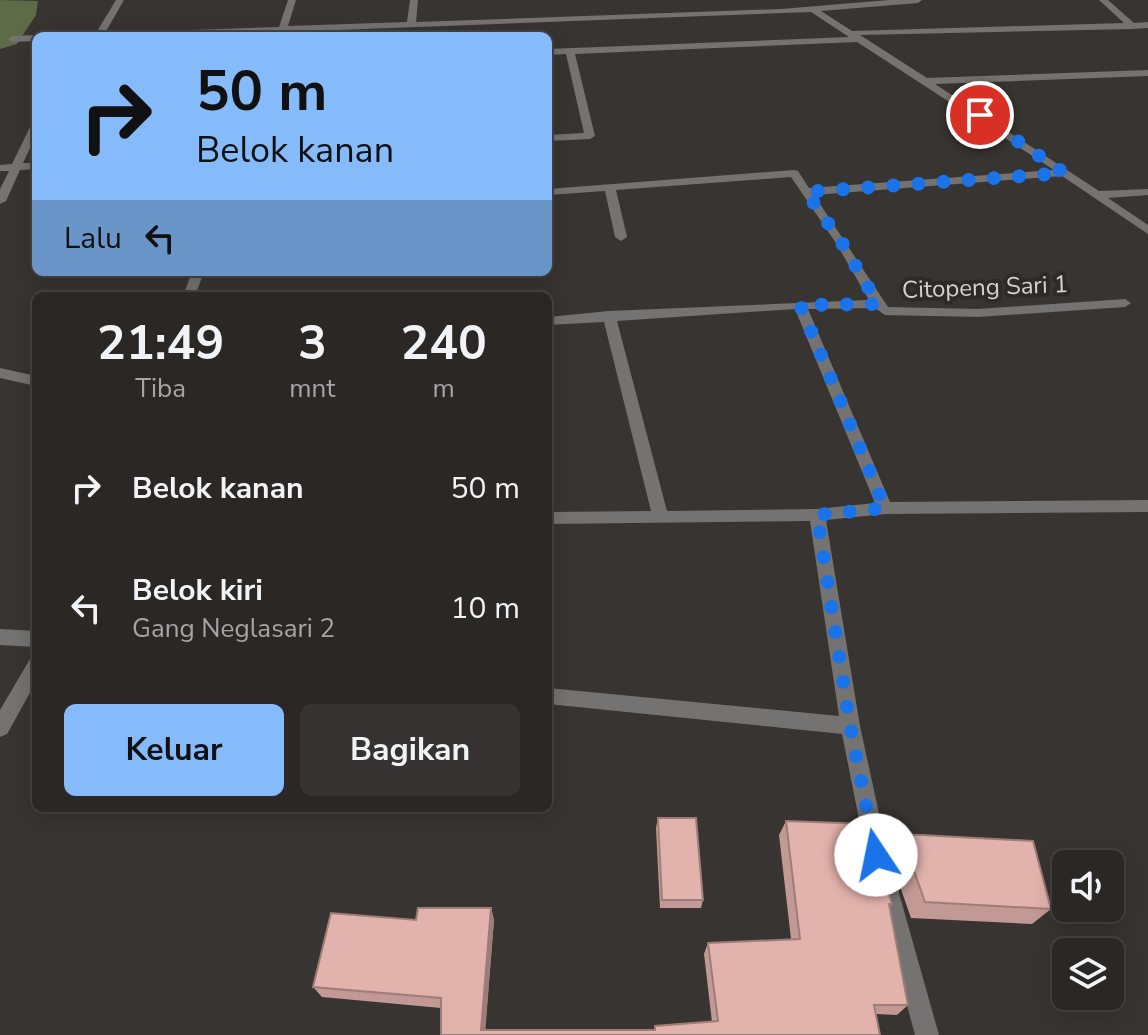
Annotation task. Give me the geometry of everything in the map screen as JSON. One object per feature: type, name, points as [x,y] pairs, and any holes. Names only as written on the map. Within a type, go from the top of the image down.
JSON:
[{"type":"street","points":[[101,32],[120,0]]},
{"type":"street","points":[[282,32],[292,0]]},
{"type":"street","points":[[411,26],[414,0]]},
{"type":"street","points":[[796,0],[927,81],[1148,230]]},
{"type":"street","points":[[314,32],[812,10],[918,0]]},
{"type":"street","points":[[1103,0],[1132,26]]},
{"type":"street","points":[[552,52],[1148,25]]},
{"type":"street","points":[[13,39],[32,38]]},
{"type":"street","points":[[552,138],[590,136],[570,51]]},
{"type":"street","points":[[927,81],[1148,73]]},
{"type":"street","points":[[0,201],[32,132]]},
{"type":"street","points":[[0,168],[32,166]]},
{"type":"street","points":[[552,192],[794,173],[842,243],[878,304]]},
{"type":"street","points":[[806,192],[1064,173]]},
{"type":"street","points":[[610,187],[621,237]]},
{"type":"street","points":[[1097,195],[1148,192]]},
{"type":"street","name":"Citopeng Sari 1","points":[[552,321],[800,305],[878,304],[885,311],[978,313],[1125,303]]},
{"type":"street","points":[[800,305],[885,508]]},
{"type":"street","points":[[609,315],[660,516]]},
{"type":"street","points":[[0,373],[32,380]]},
{"type":"street","points":[[552,518],[817,515],[885,508],[1148,506]]},
{"type":"street","points":[[817,515],[850,726],[876,855],[903,936],[927,1035]]},
{"type":"street","points":[[0,637],[32,639]]},
{"type":"street","points":[[0,728],[32,672]]},
{"type":"street","points":[[552,696],[850,726]]},
{"type":"building","points":[[658,818],[696,818],[703,900],[662,900]]},
{"type":"building","points":[[786,821],[868,824],[892,904],[889,904],[908,1005],[874,1005],[880,1035],[441,1035],[441,998],[313,987],[331,913],[416,920],[418,908],[491,908],[481,1030],[655,1030],[655,1026],[718,1021],[708,943],[800,939]]},
{"type":"building","points":[[901,834],[1033,841],[1051,909],[925,902]]},
{"type":"waterway","points":[[0,34],[12,15],[15,1],[11,0]]},
{"type":"route","points":[[876,855],[850,726],[817,515],[885,508],[800,305],[878,304],[842,243],[806,192],[1064,173],[980,115]]}]
